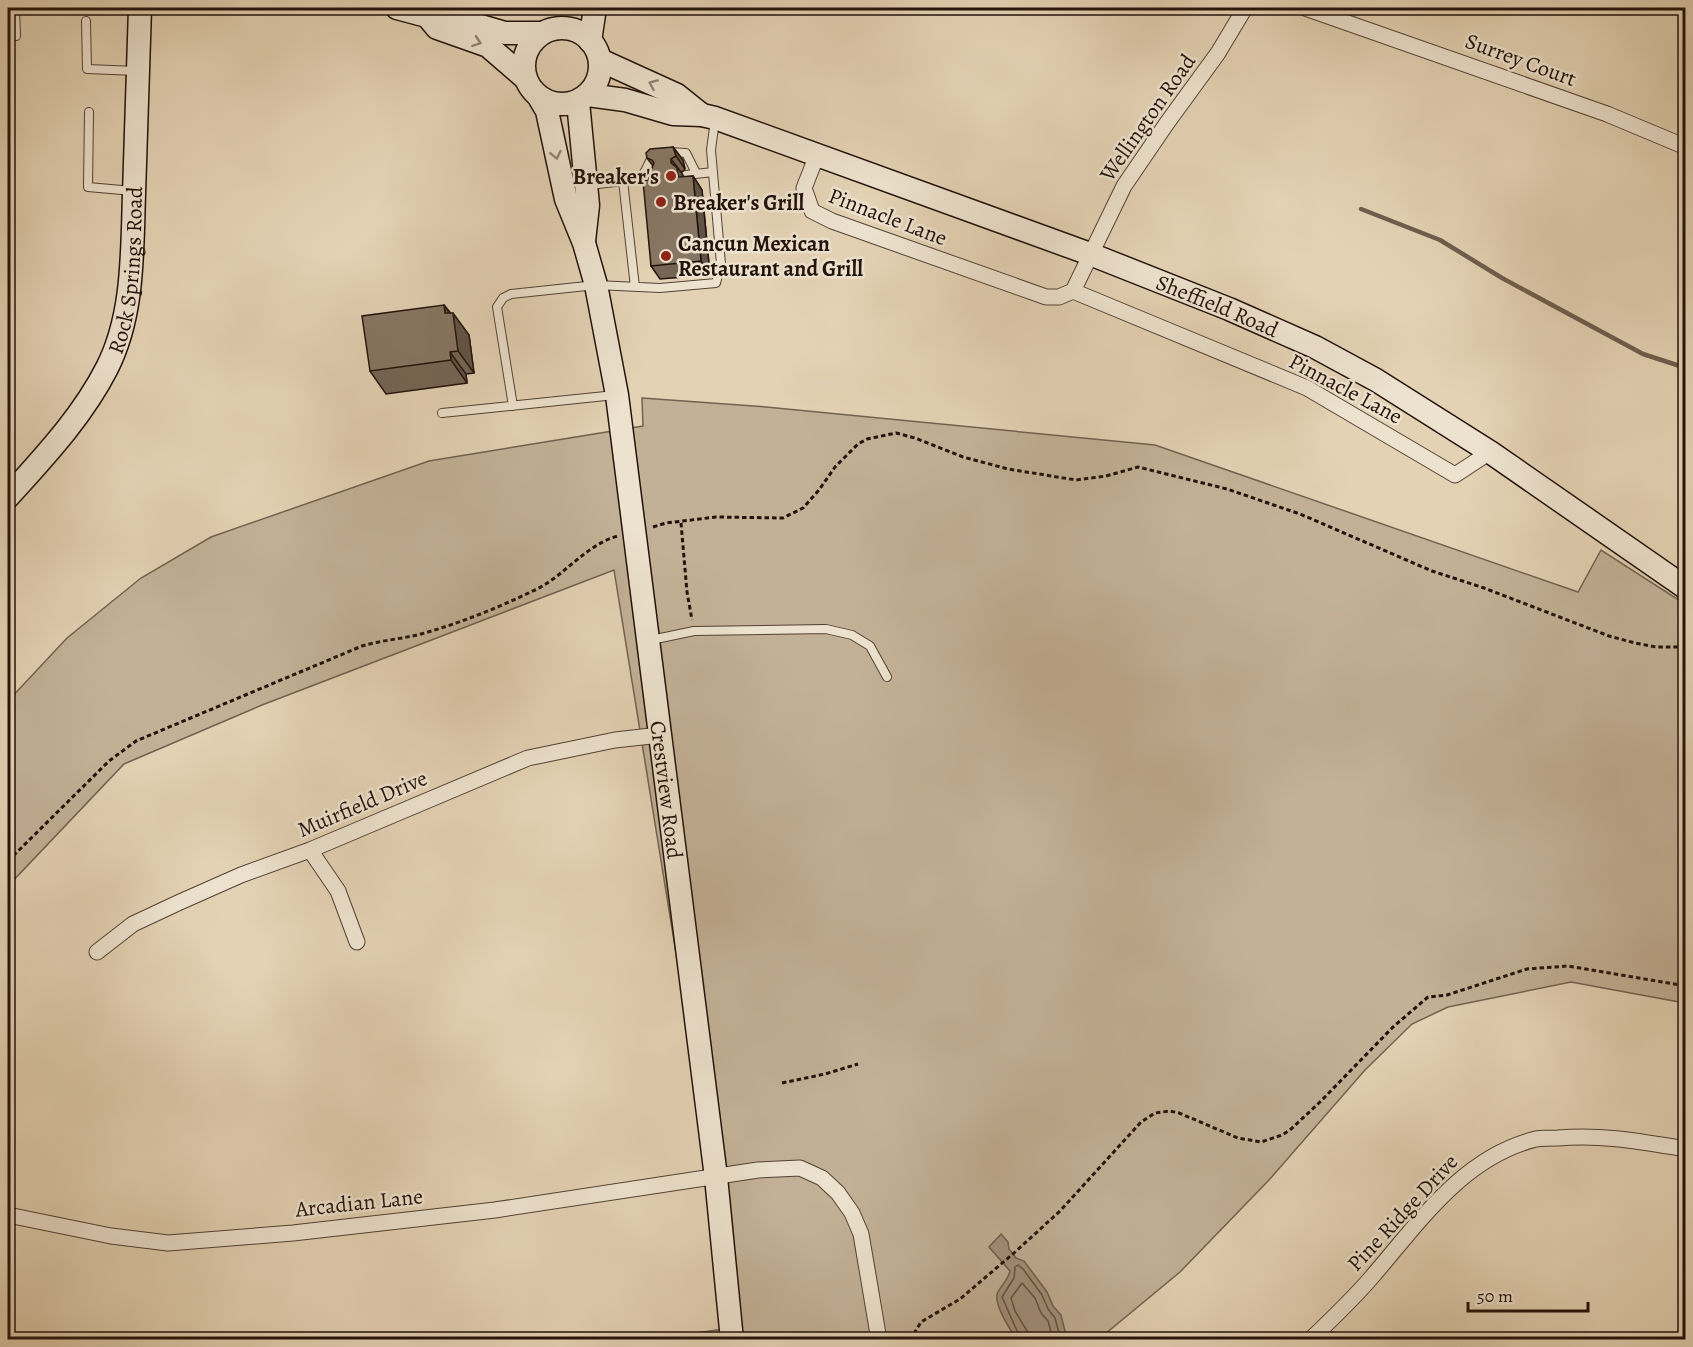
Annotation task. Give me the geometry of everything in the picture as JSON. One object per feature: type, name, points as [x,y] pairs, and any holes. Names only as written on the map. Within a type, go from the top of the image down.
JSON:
[{"type":"street","name":"Rock Springs Road","points":[[8,497],[68,428],[92,395],[108,365],[126,310],[132,266],[140,8]]},
{"type":"street","points":[[397,8],[427,16],[437,28],[488,46],[525,78]]},
{"type":"street","points":[[565,8],[547,31],[532,42],[525,53],[523,66],[525,78],[531,90],[540,99],[552,104],[565,105],[583,98],[596,85],[600,73],[595,50],[595,8]]},
{"type":"street","name":"Wellington Road","points":[[1090,254],[1124,186],[1218,53],[1245,8]]},
{"type":"street","name":"Surrey Court","points":[[1305,8],[1607,114],[1686,147]]},
{"type":"street","points":[[427,16],[439,11],[505,33],[566,28],[578,31],[595,50]]},
{"type":"street","name":"Sheffield Road","points":[[595,50],[677,95],[709,117]]},
{"type":"street","name":"Sheffield Road","points":[[583,98],[625,100],[673,114],[709,117],[1090,254],[1229,309],[1315,348],[1376,380],[1490,452],[1686,588]]},
{"type":"street","name":"Crestview Road","points":[[583,98],[588,205],[584,243]]},
{"type":"street","name":"Crestview Road","points":[[540,99],[547,111],[566,199],[584,243],[596,285],[617,395],[716,1177],[732,1340]]},
{"type":"street","name":"Pinnacle Lane","points":[[817,155],[804,188],[812,211],[832,221],[1046,297],[1059,297],[1073,291],[1307,388],[1455,475],[1490,452]]},
{"type":"street","points":[[1073,291],[1090,254]]},
{"type":"street","name":"Muirfield Drive","points":[[97,952],[133,924],[180,902],[528,758],[615,740],[660,735]]},
{"type":"street","points":[[310,850],[338,891],[357,942]]},
{"type":"street","name":"Pine Ridge Drive","points":[[1310,1340],[1366,1283],[1450,1188],[1478,1165],[1504,1150],[1537,1139],[1579,1136],[1619,1138],[1686,1149]]},
{"type":"street","points":[[716,1177],[758,1170],[800,1167],[822,1178],[843,1200],[852,1213],[861,1234],[879,1340]]},
{"type":"street","name":"Arcadian Lane","points":[[8,1215],[111,1236],[168,1243],[293,1233],[495,1210],[716,1177]]},
{"type":"lane","points":[[15,8],[16,36]]},
{"type":"lane","points":[[86,21],[87,69],[138,71]]},
{"type":"lane","points":[[89,112],[88,187],[134,191]]},
{"type":"lane","points":[[513,406],[497,307],[503,298],[511,294],[596,285],[660,288],[716,283],[722,264],[709,117]]},
{"type":"lane","points":[[641,179],[651,159],[676,151],[686,153],[696,174]]},
{"type":"lane","points":[[686,175],[713,172]]},
{"type":"lane","points":[[587,185],[657,177]]},
{"type":"lane","points":[[623,181],[635,287]]},
{"type":"lane","points":[[442,413],[617,395]]},
{"type":"lane","points":[[648,640],[694,631],[826,629],[852,635],[870,646],[887,677]]},
{"type":"path","points":[[8,861],[109,761],[136,741],[362,646],[433,631],[489,611],[543,586],[600,544],[612,538],[666,523],[716,517],[769,520],[796,513],[811,499],[835,467],[858,444],[867,439],[896,433],[1008,470],[1076,480],[1106,476],[1138,467],[1227,489],[1300,514],[1432,571],[1484,588],[1600,633],[1656,647],[1686,647]]},
{"type":"path","points":[[681,522],[687,592],[694,631]]},
{"type":"path","points":[[910,1340],[921,1322],[960,1299],[1060,1211],[1131,1132],[1149,1116],[1161,1111],[1179,1113],[1238,1138],[1260,1142],[1282,1135],[1309,1113],[1393,1027],[1428,997],[1447,995],[1527,969],[1540,966],[1568,966],[1686,986]]},
{"type":"path","points":[[782,1083],[858,1064]]},
{"type":"shaded area","points":[[642,398],[766,407],[1155,445],[1578,592],[1601,550],[1685,604],[1685,1003],[1571,982],[1448,1007],[1412,1024],[1365,1070],[1269,1180],[1180,1272],[1099,1339],[656,1339],[723,1329],[685,1009],[614,570],[262,705],[124,764],[8,886],[8,701],[67,638],[141,578],[211,537],[429,461],[643,426]]},
{"type":"water","points":[[1001,1234],[1016,1258],[1024,1261],[1047,1292],[1053,1306],[1061,1315],[1067,1339],[1016,1339],[997,1302],[998,1292],[1010,1271],[989,1247]]},
{"type":"building","points":[[673,147],[676,156],[671,159],[671,163],[677,168],[678,177],[693,176],[701,261],[651,266],[643,181],[649,180],[648,170],[654,163],[647,158],[646,153],[650,149]]},
{"type":"building","points":[[444,305],[445,313],[453,313],[458,351],[450,352],[451,360],[370,371],[362,316]]},
{"type":"waterway","points":[[1361,209],[1440,240],[1502,278],[1643,354],[1686,368]]},
{"type":"place","name":"Breaker's","points":[[671,176]]},
{"type":"place","name":"Breaker's Grill","points":[[661,202]]},
{"type":"place","name":"Cancun Mexican Restaurant and Grill","points":[[666,256]]}]
